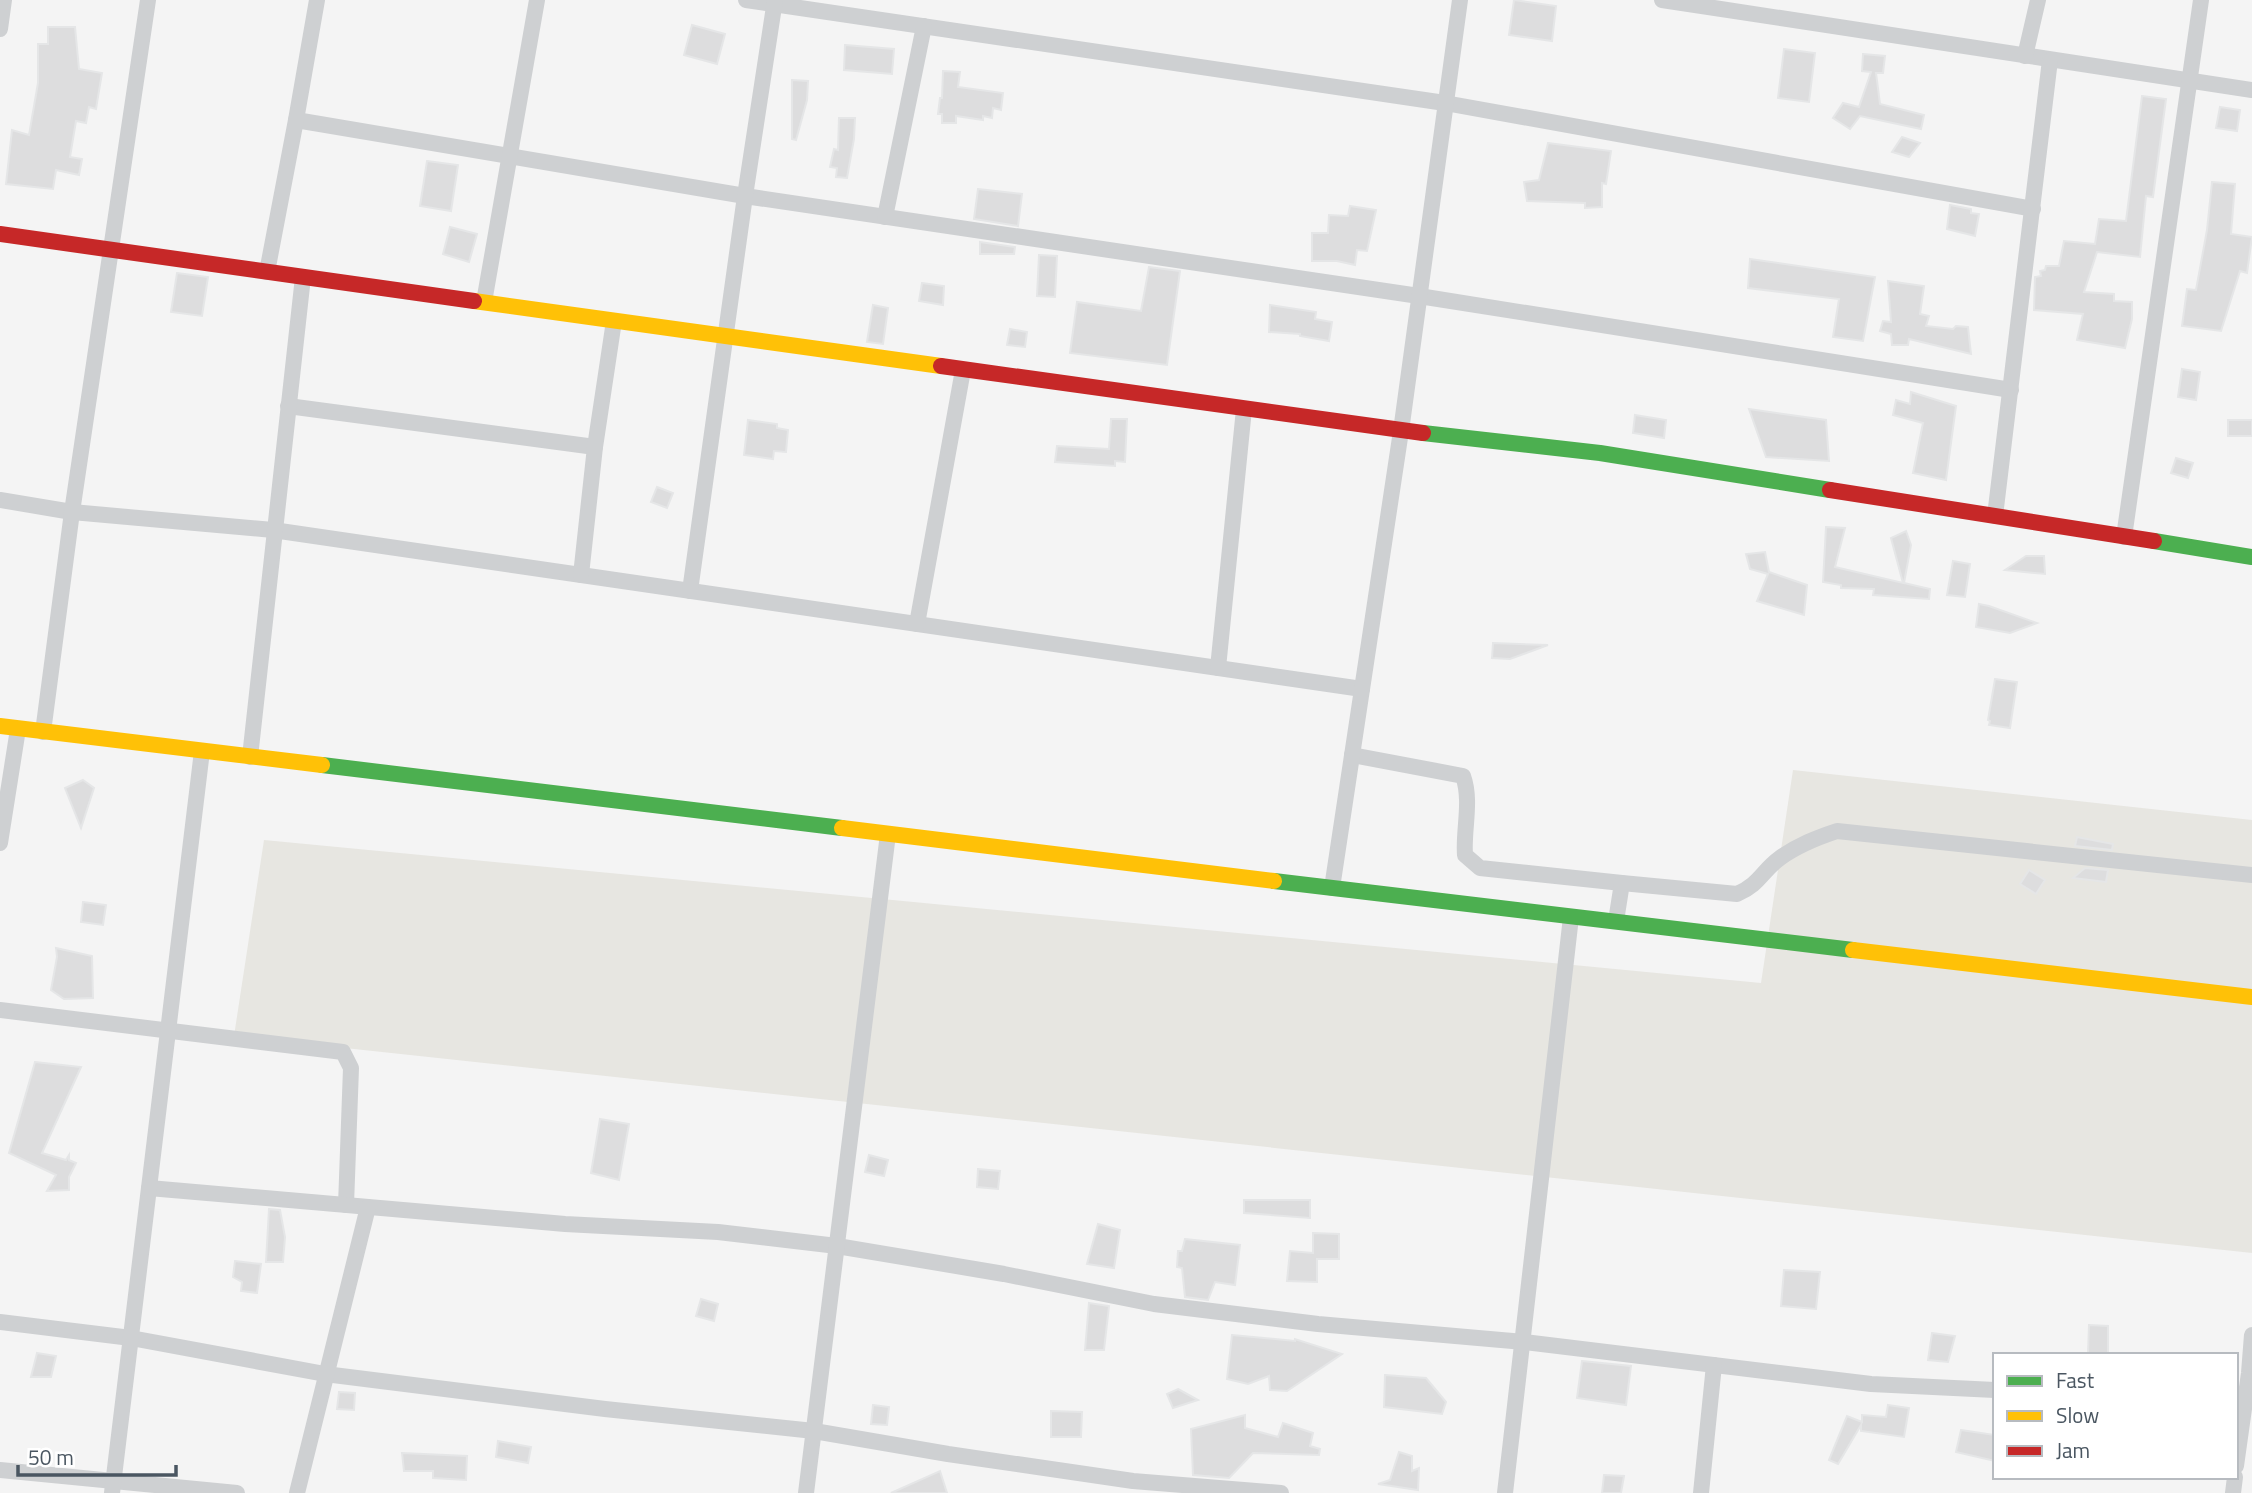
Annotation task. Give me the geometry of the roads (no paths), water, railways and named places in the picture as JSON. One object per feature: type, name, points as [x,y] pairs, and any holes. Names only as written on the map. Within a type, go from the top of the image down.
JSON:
[{"type":"street","points":[[0,29],[4,0]]},
{"type":"street","points":[[43,732],[72,512],[148,0]]},
{"type":"street","points":[[267,272],[317,0]]},
{"type":"street","points":[[484,302],[537,0]]},
{"type":"street","points":[[746,0],[775,2],[1445,103],[2032,209]]},
{"type":"street","points":[[1332,888],[1401,431],[1460,0]]},
{"type":"street","points":[[1662,0],[2252,90]]},
{"type":"street","points":[[2025,56],[2038,0]]},
{"type":"street","points":[[2124,537],[2201,0]]},
{"type":"street","points":[[690,591],[775,2]]},
{"type":"street","points":[[885,217],[924,26]]},
{"type":"street","points":[[1995,516],[2050,60]]},
{"type":"street","points":[[296,120],[745,196],[1419,296],[2011,390]]},
{"type":"street","points":[[0,234],[1401,431],[1600,453],[2252,557]]},
{"type":"street","points":[[250,757],[303,277]]},
{"type":"street","points":[[581,575],[595,447],[614,321]]},
{"type":"street","points":[[918,624],[962,370]]},
{"type":"street","points":[[288,406],[595,447]]},
{"type":"street","points":[[1219,668],[1244,409]]},
{"type":"street","points":[[0,500],[72,512],[274,530],[1362,689]]},
{"type":"street","points":[[0,726],[2252,997]]},
{"type":"street","points":[[0,843],[18,729]]},
{"type":"street","points":[[113,1487],[202,751]]},
{"type":"street","points":[[1352,755],[1463,776],[1467,788],[1465,855],[1480,868],[1737,894],[1751,888],[1778,859],[1809,840],[1837,831],[2252,875]]},
{"type":"street","points":[[806,1493],[888,834]]},
{"type":"street","points":[[1616,921],[1622,883]]},
{"type":"street","points":[[1505,1493],[1571,917]]},
{"type":"street","points":[[0,1010],[343,1052],[351,1068],[346,1205]]},
{"type":"street","points":[[149,1188],[565,1224],[718,1233],[837,1246],[1004,1274],[1154,1304],[1318,1324],[1524,1342],[1871,1384],[1993,1390]]},
{"type":"street","points":[[297,1493],[368,1207]]},
{"type":"street","points":[[0,1322],[131,1338],[326,1374],[814,1431],[1120,1479],[1281,1493]]},
{"type":"street","points":[[2238,1439],[2243,1373],[2252,1335]]},
{"type":"street","points":[[1701,1493],[1714,1365]]},
{"type":"street","points":[[0,1470],[113,1487],[237,1493]]}]
